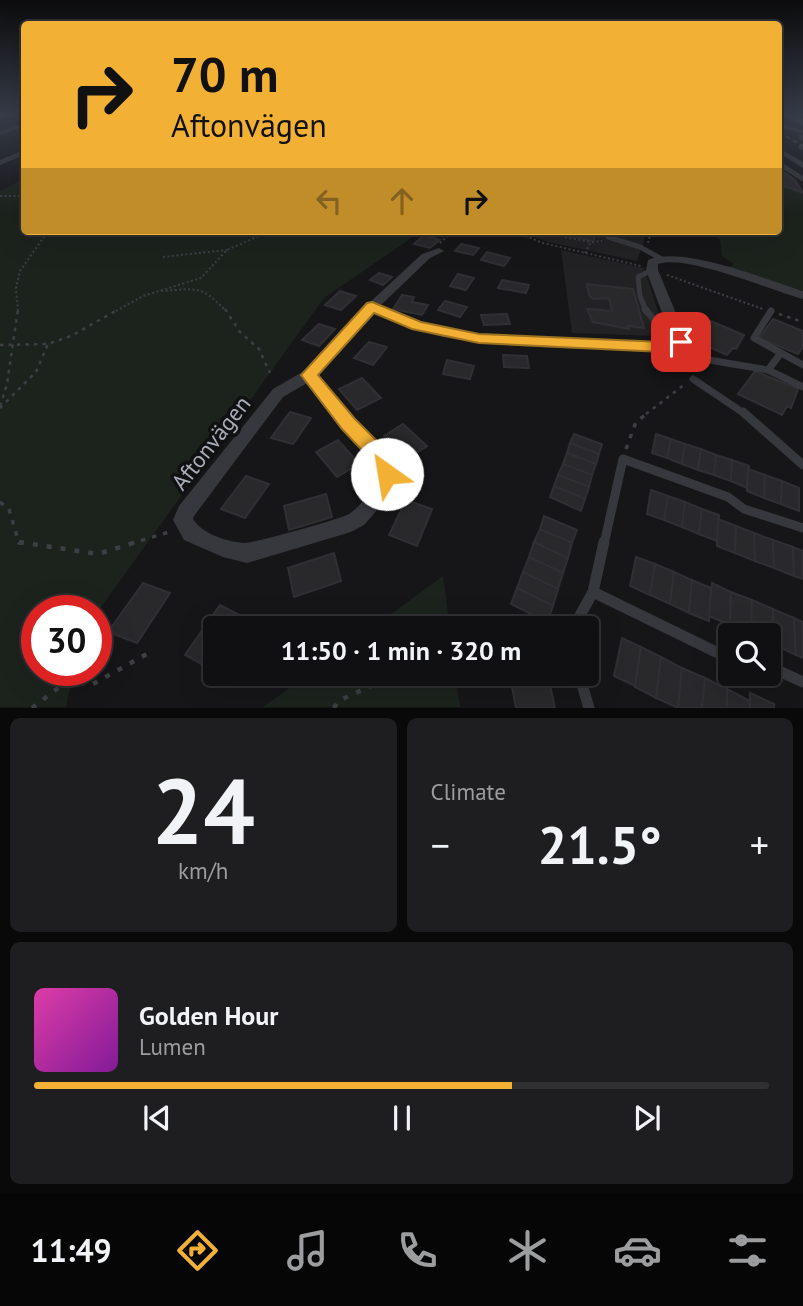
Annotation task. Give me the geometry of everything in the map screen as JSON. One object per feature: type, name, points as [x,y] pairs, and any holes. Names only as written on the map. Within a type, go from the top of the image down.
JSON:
[{"type":"street","points":[[0,163],[21,153]]},
{"type":"street","points":[[782,153],[803,166]]},
{"type":"street","name":"Aftonvägen","points":[[186,527],[183,520],[186,512],[278,393],[309,375],[372,306],[426,256],[439,251]]},
{"type":"street","points":[[691,356],[679,338],[652,270],[652,262],[660,258],[695,262],[803,295]]},
{"type":"street","points":[[372,306],[417,326],[479,339],[663,347],[677,346],[679,338]]},
{"type":"street","points":[[186,527],[191,534],[214,545],[247,553],[351,523],[368,510],[388,468],[309,375]]},
{"type":"lane","points":[[782,165],[803,179]]},
{"type":"lane","points":[[608,237],[640,247],[660,258]]},
{"type":"lane","points":[[652,270],[638,277],[646,311],[650,321],[679,338]]},
{"type":"lane","points":[[771,312],[754,338],[803,365]]},
{"type":"lane","points":[[768,370],[781,353]]},
{"type":"lane","points":[[691,356],[768,370],[803,387]]},
{"type":"lane","points":[[693,379],[747,415],[803,465]]},
{"type":"lane","points":[[580,616],[593,592],[623,459],[728,498],[744,509],[803,528]]},
{"type":"lane","points":[[593,592],[718,652]]},
{"type":"lane","points":[[781,672],[803,682]]},
{"type":"lane","points":[[583,686],[589,708]]},
{"type":"path","points":[[0,196],[21,196]]},
{"type":"path","points":[[0,407],[8,383],[19,303],[16,288],[20,271],[45,235]]},
{"type":"path","points":[[163,257],[227,250],[261,235]]},
{"type":"path","points":[[439,251],[435,247],[448,235]]},
{"type":"path","points":[[561,235],[599,243],[608,237]]},
{"type":"path","points":[[585,253],[591,242]]},
{"type":"path","points":[[0,345],[48,344],[71,336],[143,296],[201,278],[227,250]]},
{"type":"path","points":[[201,278],[201,289]]},
{"type":"path","points":[[160,291],[201,289],[225,308],[240,332],[259,349],[270,373]]},
{"type":"path","points":[[0,407],[30,382],[43,363],[48,344]]},
{"type":"path","points":[[623,459],[628,438],[636,422],[693,379]]},
{"type":"path","points":[[0,502],[9,509],[19,543],[98,554],[186,527]]},
{"type":"path","points":[[32,708],[66,682],[93,684],[154,650]]},
{"type":"path","points":[[334,708],[338,701],[371,686]]},
{"type":"shaded area","points":[[21,180],[21,235],[416,235],[324,298],[110,595],[21,595],[21,686],[71,686],[66,707],[0,707],[0,191]]},
{"type":"shaded area","points":[[782,186],[803,194],[803,291],[728,268],[734,264],[722,256],[720,240],[711,235],[782,235]]},
{"type":"shaded area","points":[[529,235],[646,235],[637,261],[548,242]]},
{"type":"shaded area","points":[[561,250],[644,268],[664,330],[658,336],[572,333]]},
{"type":"shaded area","points":[[443,576],[448,616],[388,616]]},
{"type":"shaded area","points":[[292,686],[457,686],[460,707],[263,707]]},
{"type":"building","points":[[782,171],[795,180],[803,193],[783,186]]},
{"type":"building","points":[[424,235],[440,240],[430,248],[414,244]]},
{"type":"building","points":[[570,235],[595,235],[593,241]]},
{"type":"building","points":[[461,244],[479,248],[473,255],[455,251]]},
{"type":"building","points":[[487,252],[510,258],[504,266],[481,260]]},
{"type":"building","points":[[379,273],[392,277],[383,285],[370,280]]},
{"type":"building","points":[[458,274],[474,278],[466,290],[450,286]]},
{"type":"building","points":[[502,280],[529,285],[526,293],[498,288]]},
{"type":"building","points":[[587,284],[633,289],[644,328],[628,326],[629,329],[593,322],[587,309],[612,311],[609,298],[593,299],[589,295]]},
{"type":"building","points":[[340,291],[356,296],[341,310],[325,305]]},
{"type":"building","points":[[402,295],[414,297],[412,302],[428,305],[422,315],[393,309]]},
{"type":"building","points":[[445,301],[467,307],[460,317],[438,310]]},
{"type":"building","points":[[507,314],[510,324],[484,325],[481,315]]},
{"type":"building","points":[[773,319],[803,331],[803,347],[798,354],[759,338]]},
{"type":"building","points":[[708,320],[744,335],[736,349],[733,348],[727,355],[691,339]]},
{"type":"building","points":[[319,324],[335,329],[319,346],[302,340]]},
{"type":"building","points":[[369,342],[387,347],[373,365],[354,358]]},
{"type":"building","points":[[503,355],[527,356],[529,368],[504,367]]},
{"type":"building","points":[[447,360],[474,366],[470,379],[443,374]]},
{"type":"building","points":[[755,371],[798,389],[791,408],[787,406],[782,415],[738,394]]},
{"type":"building","points":[[362,378],[381,398],[357,410],[339,389]]},
{"type":"building","points":[[290,412],[311,418],[293,444],[271,438]]},
{"type":"building","points":[[403,424],[427,446],[407,459],[384,436]]},
{"type":"building","points":[[574,434],[602,444],[599,454],[570,443]]},
{"type":"building","points":[[656,434],[671,439],[667,458],[652,453]]},
{"type":"building","points":[[671,439],[685,444],[682,464],[667,458]]},
{"type":"building","points":[[338,440],[359,464],[337,477],[316,452]]},
{"type":"building","points":[[570,443],[599,454],[596,464],[567,453]]},
{"type":"building","points":[[685,444],[701,449],[698,470],[682,464]]},
{"type":"building","points":[[701,449],[716,455],[714,475],[698,470]]},
{"type":"building","points":[[567,453],[596,464],[592,475],[563,464]]},
{"type":"building","points":[[716,455],[732,460],[731,481],[714,475]]},
{"type":"building","points":[[732,460],[749,466],[747,488],[731,481]]},
{"type":"building","points":[[563,464],[592,475],[589,487],[558,475]]},
{"type":"building","points":[[748,469],[765,475],[764,498],[747,491]]},
{"type":"building","points":[[558,475],[589,487],[585,499],[554,486]]},
{"type":"building","points":[[765,475],[782,481],[781,504],[764,498]]},
{"type":"building","points":[[246,476],[269,484],[245,518],[221,509]]},
{"type":"building","points":[[782,481],[799,488],[799,511],[781,504]]},
{"type":"building","points":[[554,486],[585,499],[581,511],[550,497]]},
{"type":"building","points":[[651,490],[668,496],[664,520],[647,514]]},
{"type":"building","points":[[326,494],[332,517],[289,530],[284,506]]},
{"type":"building","points":[[668,496],[685,502],[682,527],[664,520]]},
{"type":"building","points":[[406,500],[432,509],[417,546],[389,535]]},
{"type":"building","points":[[685,502],[702,509],[699,534],[682,527]]},
{"type":"building","points":[[702,509],[719,515],[717,541],[699,534]]},
{"type":"building","points":[[544,516],[577,530],[572,543],[540,529]]},
{"type":"building","points":[[718,519],[736,526],[735,553],[717,546]]},
{"type":"building","points":[[736,526],[754,533],[755,561],[735,553]]},
{"type":"building","points":[[540,529],[572,543],[568,558],[534,542]]},
{"type":"building","points":[[754,533],[773,540],[774,568],[755,561]]},
{"type":"building","points":[[773,540],[793,547],[794,576],[774,568]]},
{"type":"building","points":[[534,542],[568,558],[563,573],[529,557]]},
{"type":"building","points":[[793,547],[803,551],[803,579],[794,576]]},
{"type":"building","points":[[334,553],[341,581],[294,597],[288,568]]},
{"type":"building","points":[[529,557],[563,573],[558,589],[523,572]]},
{"type":"building","points":[[636,557],[655,564],[650,595],[630,586]]},
{"type":"building","points":[[655,564],[674,572],[670,604],[650,595]]},
{"type":"building","points":[[523,572],[558,589],[553,606],[517,588]]},
{"type":"building","points":[[674,572],[692,580],[689,613],[670,604]]},
{"type":"building","points":[[692,580],[711,588],[709,621],[689,613]]},
{"type":"building","points":[[143,583],[170,593],[137,643],[112,634],[112,626]]},
{"type":"building","points":[[712,583],[731,592],[730,623],[709,616]]},
{"type":"building","points":[[517,588],[553,606],[549,616],[535,616],[511,604]]},
{"type":"building","points":[[731,592],[752,600],[751,623],[730,623]]},
{"type":"building","points":[[752,600],[773,609],[773,623],[751,623]]},
{"type":"building","points":[[220,605],[241,616],[212,616]]},
{"type":"building","points":[[773,609],[794,618],[796,655],[781,648],[781,623],[773,623]]},
{"type":"building","points":[[794,618],[803,622],[803,658],[796,655]]},
{"type":"building","points":[[203,629],[203,665],[185,655]]},
{"type":"building","points":[[622,638],[641,647],[635,686],[614,676]]},
{"type":"building","points":[[641,647],[661,657],[656,698],[635,687]]},
{"type":"building","points":[[661,657],[682,668],[678,708],[656,698]]},
{"type":"building","points":[[682,668],[705,678],[702,708],[678,708]]},
{"type":"building","points":[[705,678],[727,689],[727,708],[702,708]]},
{"type":"building","points":[[512,686],[550,686],[555,708],[516,708]]},
{"type":"building","points":[[727,689],[750,701],[750,708],[727,708]]},
{"type":"building","points":[[750,693],[774,704],[774,708],[750,708]]},
{"type":"route","points":[[387,474],[388,468],[384,461],[309,375],[372,306],[417,326],[479,339],[663,347],[677,346],[681,342]]}]
